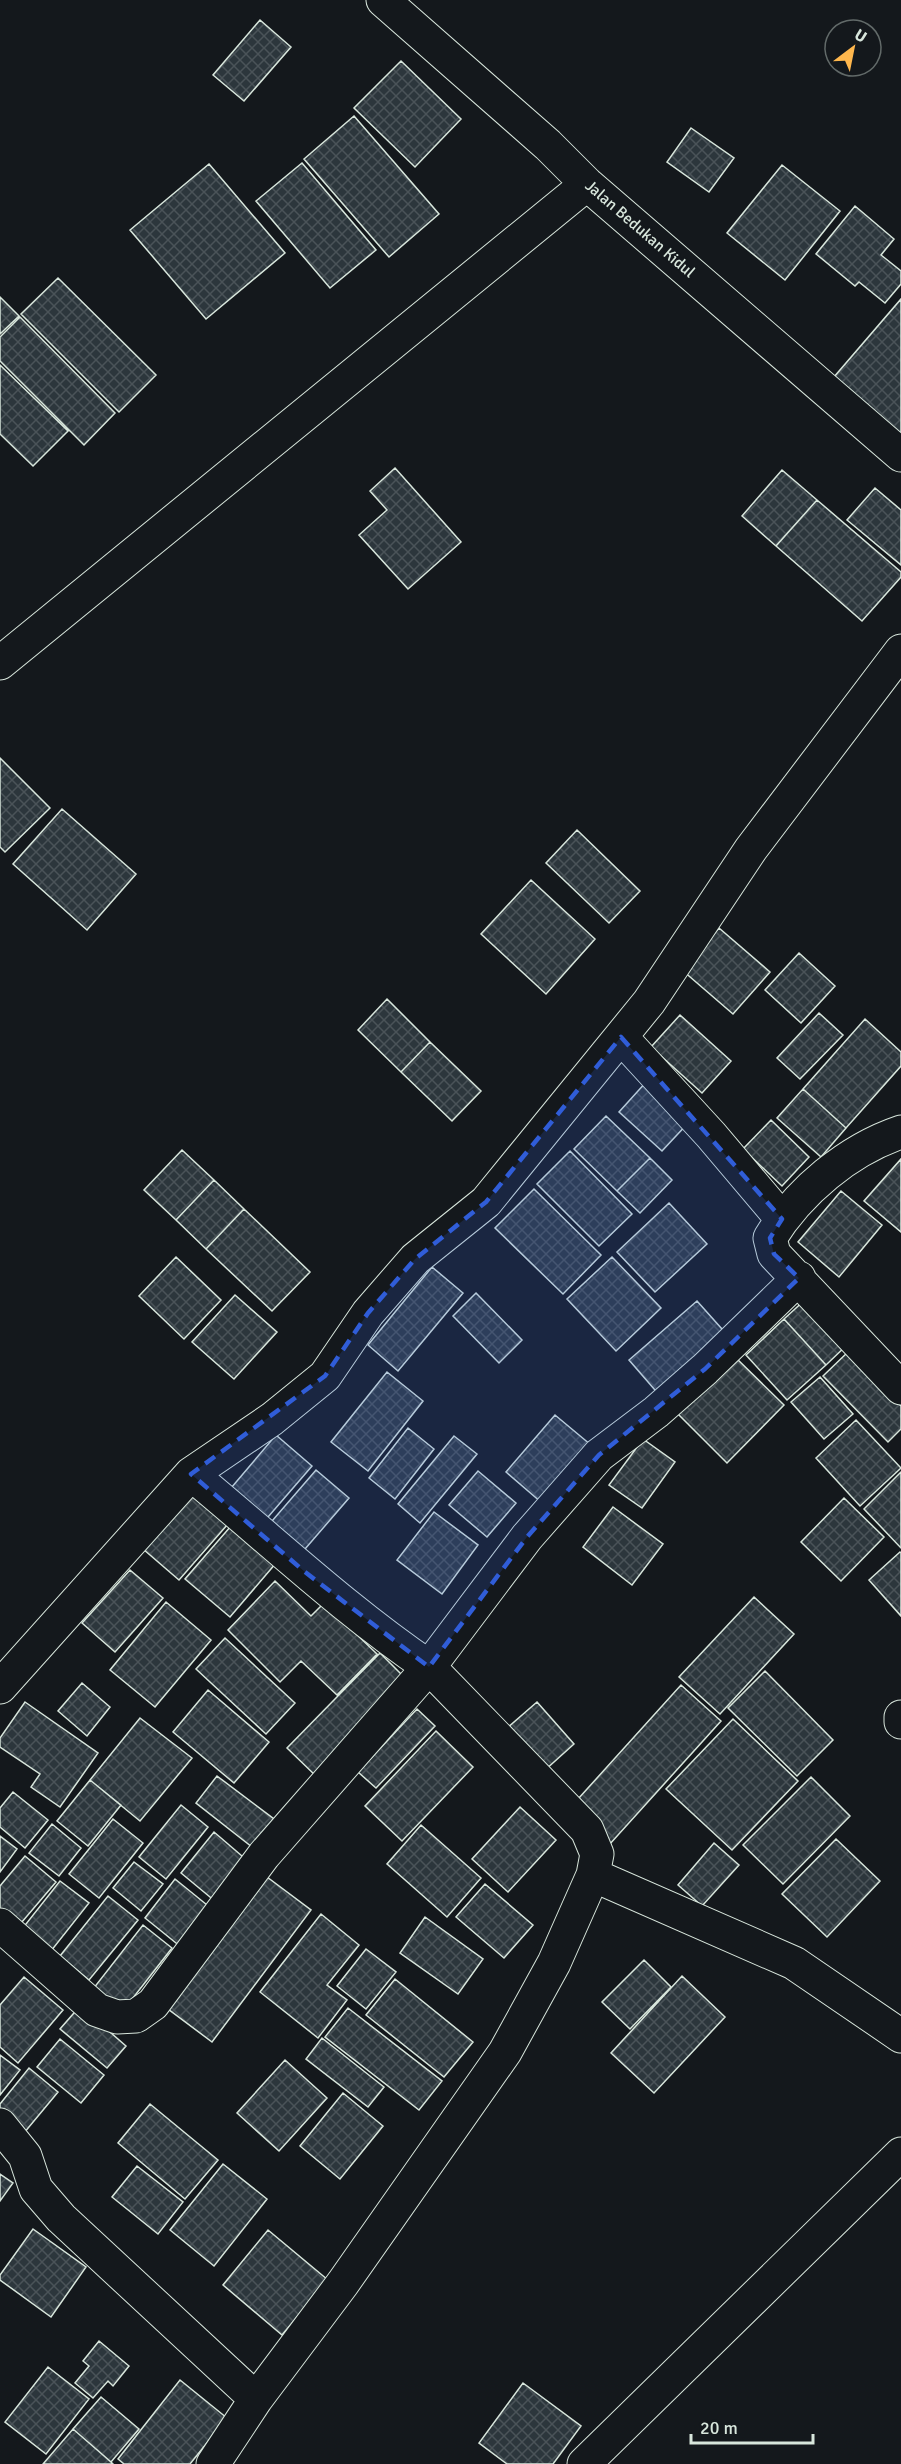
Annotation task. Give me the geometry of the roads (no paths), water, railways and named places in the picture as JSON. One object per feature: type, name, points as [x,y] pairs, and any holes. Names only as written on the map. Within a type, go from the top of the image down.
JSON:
[{"type":"street","name":"Jalan Bedukan Kidul","points":[[383,0],[548,145],[587,184],[901,455]]},
{"type":"street","points":[[0,663],[587,184]]},
{"type":"street","points":[[0,1687],[191,1474],[272,1419],[326,1376],[368,1314],[415,1259],[486,1202],[649,1002],[751,849],[901,651]]},
{"type":"street","points":[[621,1037],[711,1135],[782,1219]]},
{"type":"street","points":[[901,1132],[854,1153],[810,1189],[782,1219],[770,1238],[774,1254],[901,1388]]},
{"type":"street","points":[[0,1925],[97,2010],[117,2017],[136,2016],[153,2004],[264,1855],[429,1667],[527,1537],[599,1455],[656,1412],[705,1369],[799,1278]]},
{"type":"street","points":[[191,1474],[278,1546],[305,1572],[400,1648],[429,1667],[587,1830],[597,1854],[593,1875],[554,1962],[505,2052],[343,2283],[256,2399],[213,2464]]},
{"type":"street","points":[[901,1717],[901,1722]]},
{"type":"street","points":[[593,1875],[794,1964],[901,2036]]},
{"type":"street","points":[[0,2125],[25,2156],[36,2189],[61,2218],[256,2399]]},
{"type":"street","points":[[584,2464],[901,2154]]}]
